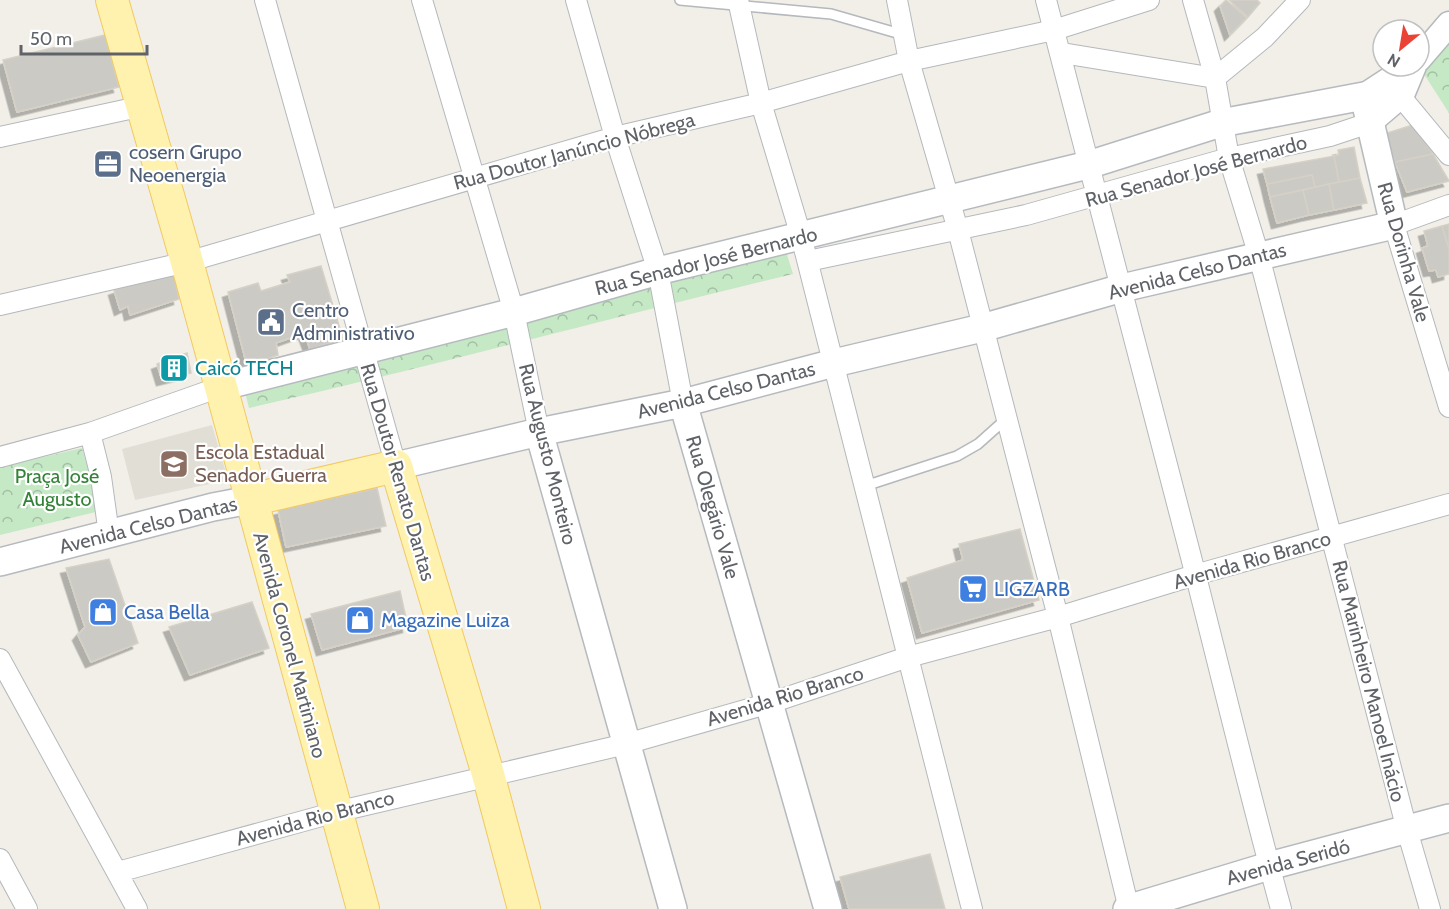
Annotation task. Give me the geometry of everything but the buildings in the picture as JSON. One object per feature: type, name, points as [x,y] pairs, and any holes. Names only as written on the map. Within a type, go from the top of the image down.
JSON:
[{"type":"main road","name":"Avenida Coronel Martiniano","points":[[112,0],[187,262],[363,909]]},
{"type":"main road","name":"Rua Senador José Bernardo","points":[[220,387],[514,312],[658,271],[804,248],[881,230],[950,200],[1088,165],[1221,123],[1364,96]]},
{"type":"main road","name":"Rua Dorinha Vale","points":[[1364,96],[1394,225]]},
{"type":"main road","name":"Avenida Celso Dantas","points":[[0,562],[539,432],[683,403],[834,363],[982,328],[1122,288],[1394,225]]},
{"type":"main road","name":"Rua Olegário Vale","points":[[683,403],[828,909]]},
{"type":"main road","name":"Rua Augusto Monteiro","points":[[539,432],[673,909]]},
{"type":"main road","name":"Rua Doutor Renato Dantas","points":[[396,466],[488,774],[524,909]]},
{"type":"main road","name":"Avenida Seridó","points":[[1129,909],[1269,866],[1449,818]]},
{"type":"street","name":"Rua Doutor Renato Dantas","points":[[265,0],[396,466]]},
{"type":"street","name":"Rua Augusto Monteiro","points":[[422,0],[514,312],[539,432]]},
{"type":"street","name":"Rua Olegário Vale","points":[[576,0],[615,137],[658,271],[683,403]]},
{"type":"street","points":[[897,0],[906,35],[909,61],[958,230],[1058,618],[1129,909]]},
{"type":"street","points":[[1046,0],[1062,53],[1088,165],[1122,288],[1281,909]]},
{"type":"street","name":"Rua Doutor Janúncio Nóbrega","points":[[0,305],[187,262],[327,219],[615,137],[761,103],[909,61],[1054,30],[1149,0]]},
{"type":"street","name":"Rua Marinheiro Manoel Inácio","points":[[1192,0],[1215,78],[1221,123],[1229,158],[1259,256],[1407,830],[1430,909]]},
{"type":"street","points":[[1062,53],[1215,78],[1264,37],[1300,0]]},
{"type":"street","points":[[739,2],[761,103],[804,248],[972,909]]},
{"type":"street","points":[[1431,45],[1449,24]]},
{"type":"street","name":"Rua Senador José Bernardo","points":[[881,230],[958,230],[1026,215],[1229,158],[1305,141],[1369,123],[1402,78]]},
{"type":"street","points":[[1394,88],[1449,155]]},
{"type":"street","name":"Rua Senador José Bernardo","points":[[1364,96],[1394,88]]},
{"type":"street","points":[[0,137],[143,106]]},
{"type":"street","points":[[1298,109],[1305,141]]},
{"type":"street","points":[[1150,145],[1161,177]]},
{"type":"street","points":[[1020,183],[1026,215]]},
{"type":"street","name":"Avenida Celso Dantas","points":[[1394,225],[1449,205]]},
{"type":"street","name":"Rua Dorinha Vale","points":[[1394,225],[1449,406]]},
{"type":"street","name":"Rua Senador José Bernardo","points":[[0,457],[90,434],[220,387]]},
{"type":"street","points":[[90,434],[101,477],[109,534]]},
{"type":"street","name":"Avenida Rio Branco","points":[[118,872],[336,812],[488,774],[626,744],[770,703],[908,657],[1058,618],[1196,575],[1449,504]]},
{"type":"street","points":[[0,659],[137,909]]},
{"type":"street","points":[[0,859],[27,909]]},
{"type":"lane","points":[[680,0],[739,2],[831,14],[906,35]]},
{"type":"lane","points":[[865,486],[957,456],[987,437],[1006,419]]},
{"type":"shaded area","name":"Escola Estadual Senador Guerra","points":[[212,425],[228,480],[135,500],[122,449]]},
{"type":"green space","points":[[1449,39],[1449,113],[1426,78],[1431,78],[1431,60]]},
{"type":"green space","points":[[784,245],[793,274],[249,408],[243,384]]},
{"type":"green space","name":"Praça José Augusto","points":[[82,448],[100,511],[0,535],[0,467]]},
{"type":"place","name":"cosern Grupo Neoenergia","points":[[108,164]]},
{"type":"place","name":"Centro Administrativo","points":[[271,322]]},
{"type":"place","name":"Caicó TECH","points":[[174,368]]},
{"type":"place","name":"Escola Estadual Senador Guerra","points":[[174,464]]},
{"type":"place","name":"LIGZARB","points":[[973,589]]},
{"type":"place","name":"Casa Bella","points":[[103,612]]},
{"type":"place","name":"Magazine Luiza","points":[[360,620]]}]
